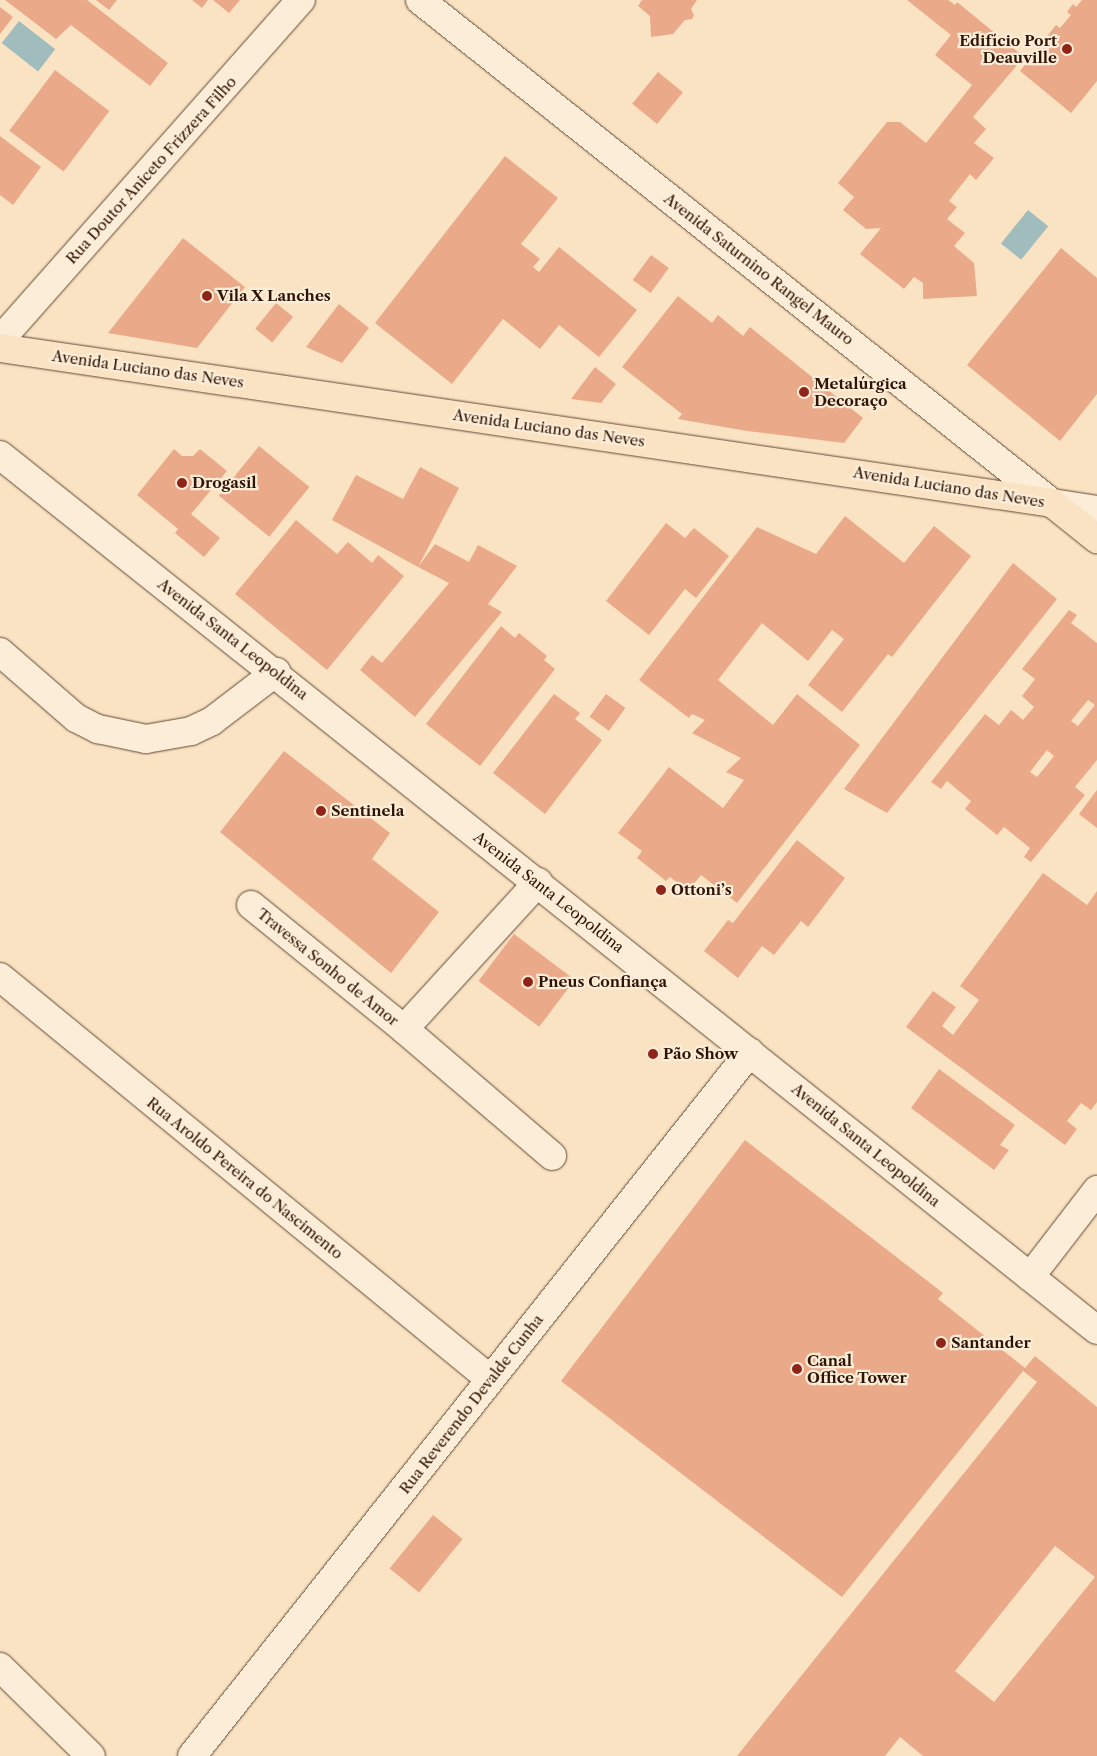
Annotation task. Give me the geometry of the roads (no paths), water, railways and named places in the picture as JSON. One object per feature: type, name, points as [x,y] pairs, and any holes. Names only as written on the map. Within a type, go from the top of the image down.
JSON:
[{"type":"main road","name":"Avenida Luciano das Neves","points":[[0,348],[1052,503]]},
{"type":"main road","name":"Avenida Saturnino Rangel Mauro","points":[[1052,503],[1097,539]]},
{"type":"street","name":"Rua Doutor Aniceto Frizzera Filho","points":[[0,340],[301,0]]},
{"type":"street","name":"Avenida Saturnino Rangel Mauro","points":[[420,0],[1052,503]]},
{"type":"street","name":"Avenida Santa Leopoldina","points":[[0,456],[276,672],[1097,1330]]},
{"type":"street","name":"Avenida Luciano das Neves","points":[[1052,503],[1097,510]]},
{"type":"street","points":[[0,652],[76,718],[98,729],[146,739],[191,731],[212,721],[276,672]]},
{"type":"street","name":"Travessa Sonho de Amor","points":[[404,1029],[538,882]]},
{"type":"street","name":"Travessa Sonho de Amor","points":[[251,905],[404,1029],[552,1156]]},
{"type":"street","name":"Rua Aroldo Pereira do Nascimento","points":[[0,977],[490,1379]]},
{"type":"street","name":"Rua Reverendo Devalde Cunha","points":[[192,1756],[750,1052]]},
{"type":"street","points":[[1030,1277],[1097,1190]]},
{"type":"street","points":[[0,1667],[91,1756]]},
{"type":"water","points":[[19,21],[55,49],[38,71],[2,43]]},
{"type":"water","points":[[1028,210],[1048,226],[1021,260],[1001,243]]},
{"type":"place","name":"Edifício Port Deauville","points":[[1067,49]]},
{"type":"place","name":"Vila X Lanches","points":[[207,296]]},
{"type":"place","name":"Metalúrgica Decoraço","points":[[804,392]]},
{"type":"place","name":"Drogasil","points":[[182,483]]},
{"type":"place","name":"Sentinela","points":[[321,811]]},
{"type":"place","name":"Ottoni’s","points":[[661,890]]},
{"type":"place","name":"Pneus Confiança","points":[[528,982]]},
{"type":"place","name":"Pão Show","points":[[653,1054]]},
{"type":"place","name":"Santander","points":[[941,1343]]},
{"type":"place","name":"Canal Office Tower","points":[[797,1369]]}]
